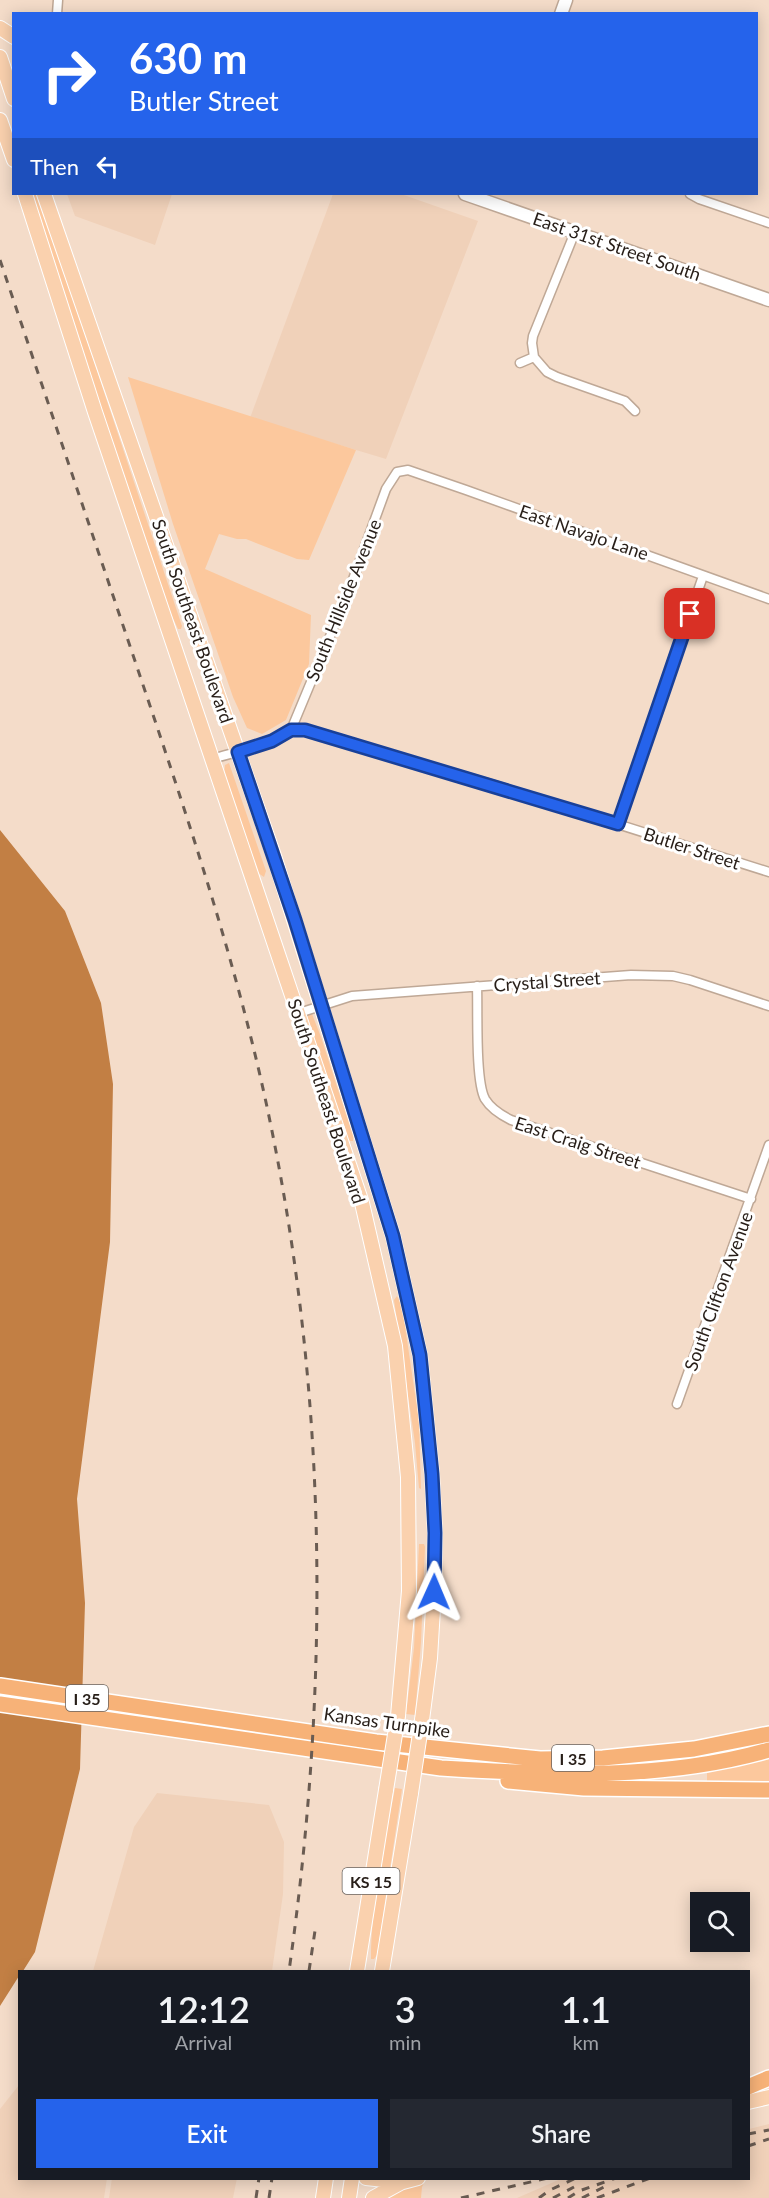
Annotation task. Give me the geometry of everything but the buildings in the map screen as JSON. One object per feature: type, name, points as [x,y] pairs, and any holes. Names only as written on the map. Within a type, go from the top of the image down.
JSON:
[{"type":"highway","name":"Kansas Turnpike","points":[[0,1686],[376,1742],[540,1759],[603,1758],[694,1749],[769,1734]]},
{"type":"highway","name":"I 35","points":[[0,1704],[441,1768],[576,1776],[704,1764],[769,1750]]},
{"type":"highway","points":[[603,1758],[769,1724]]},
{"type":"highway","points":[[441,1768],[486,1778],[584,1788],[769,1790]]},
{"type":"highway","points":[[750,2086],[769,2078]]},
{"type":"main road","points":[[5,69],[12,92]]},
{"type":"main road","points":[[0,120],[12,154]]},
{"type":"main road","name":"South Southeast Boulevard","points":[[25,195],[95,412],[362,1203],[395,1346],[408,1477],[409,1591],[398,1716],[357,1970]]},
{"type":"main road","name":"South Southeast Boulevard","points":[[44,195],[274,856],[393,1236],[420,1355],[432,1474],[435,1533],[430,1647],[422,1720],[382,1970]]},
{"type":"main road","points":[[750,2102],[769,2097]]},
{"type":"main road","points":[[323,2198],[326,2180]]},
{"type":"main road","points":[[349,2198],[352,2180]]},
{"type":"main road","points":[[384,2180],[403,2182]]},
{"type":"main road","points":[[373,2198],[410,2180]]},
{"type":"street","name":"East 31st Street South","points":[[473,195],[496,198],[575,232],[769,300]]},
{"type":"street","points":[[692,195],[699,200],[769,223]]},
{"type":"street","points":[[575,232],[533,336],[534,357],[547,372],[625,401],[635,411]]},
{"type":"street","points":[[520,363],[534,357]]},
{"type":"street","name":"East Navajo Lane","points":[[397,472],[413,472],[769,599]]},
{"type":"street","name":"South Hillside Avenue","points":[[291,730],[348,593],[386,489],[397,472]]},
{"type":"street","points":[[618,824],[703,576]]},
{"type":"street","points":[[212,759],[272,741],[291,730]]},
{"type":"street","name":"Butler Street","points":[[291,730],[305,730],[366,748],[769,872]]},
{"type":"street","name":"Crystal Street","points":[[299,1013],[351,996],[615,975],[661,975],[690,980],[769,1006]]},
{"type":"street","name":"East Craig Street","points":[[477,986],[482,1092],[486,1101],[500,1114],[511,1120],[751,1199]]},
{"type":"street","name":"South Clifton Avenue","points":[[677,1404],[769,1145]]},
{"type":"shaded area","points":[[29,195],[38,195],[182,626],[181,629],[178,629]]},
{"type":"shaded area","points":[[67,195],[172,195],[155,245],[75,216]]},
{"type":"shaded area","points":[[333,195],[404,195],[478,221],[386,459],[250,418]]},
{"type":"shaded area","points":[[128,377],[356,450],[309,560],[297,559],[246,539],[219,534],[205,569],[311,615],[309,664],[286,720],[262,734],[247,728],[233,697],[173,524]]},
{"type":"shaded area","points":[[229,763],[266,871],[264,877],[258,873],[224,773],[225,765]]},
{"type":"shaded area","points":[[0,830],[65,911],[101,1003],[113,1084],[110,1242],[77,1499],[85,1603],[80,1769],[35,1952],[24,1970],[18,1970],[18,1978],[0,2006]]},
{"type":"shaded area","points":[[312,1014],[353,1141],[350,1141],[344,1133],[306,1019]]},
{"type":"shaded area","points":[[397,1296],[402,1306],[419,1421],[421,1489],[419,1488],[415,1443],[394,1300]]},
{"type":"shaded area","points":[[419,1544],[424,1544],[425,1547],[415,1715],[406,1714],[414,1648]]},
{"type":"shaded area","points":[[769,1759],[769,1783],[707,1781],[707,1771]]},
{"type":"shaded area","points":[[395,1788],[402,1789],[377,1955],[371,1959],[376,1895]]},
{"type":"shaded area","points":[[157,1793],[269,1805],[284,1842],[283,1894],[272,1970],[93,1970],[134,1827]]},
{"type":"shaded area","points":[[18,2086],[18,2180],[107,2180],[104,2198],[0,2198],[0,2109]]},
{"type":"shaded area","points":[[769,2124],[769,2198],[517,2198],[558,2180],[750,2180],[750,2129]]},
{"type":"shaded area","points":[[112,2180],[237,2180],[233,2198],[109,2198]]},
{"type":"shaded area","points":[[425,2181],[421,2198],[381,2198],[398,2189]]},
{"type":"railway","points":[[0,260],[207,880],[251,1039],[285,1202],[301,1312],[311,1421],[316,1531],[316,1641],[312,1750],[303,1861],[289,1970]]},
{"type":"railway","points":[[309,1970],[316,1924]]},
{"type":"railway","points":[[750,2134],[769,2130]]},
{"type":"railway","points":[[750,2145],[769,2139]]},
{"type":"railway","points":[[256,2198],[259,2180]]},
{"type":"railway","points":[[269,2198],[272,2180]]},
{"type":"railway","points":[[461,2198],[539,2180]]},
{"type":"railway","points":[[539,2198],[572,2180]]},
{"type":"railway","points":[[568,2198],[579,2191],[610,2180]]},
{"type":"railway","points":[[597,2198],[645,2180]]},
{"type":"railway","points":[[553,2198],[574,2187]]},
{"type":"railway","points":[[582,2198],[604,2187]]},
{"type":"route","points":[[434,1592],[435,1533],[432,1474],[420,1355],[393,1236],[295,920],[238,752],[272,741],[291,730],[305,730],[618,824],[690,614]]}]
